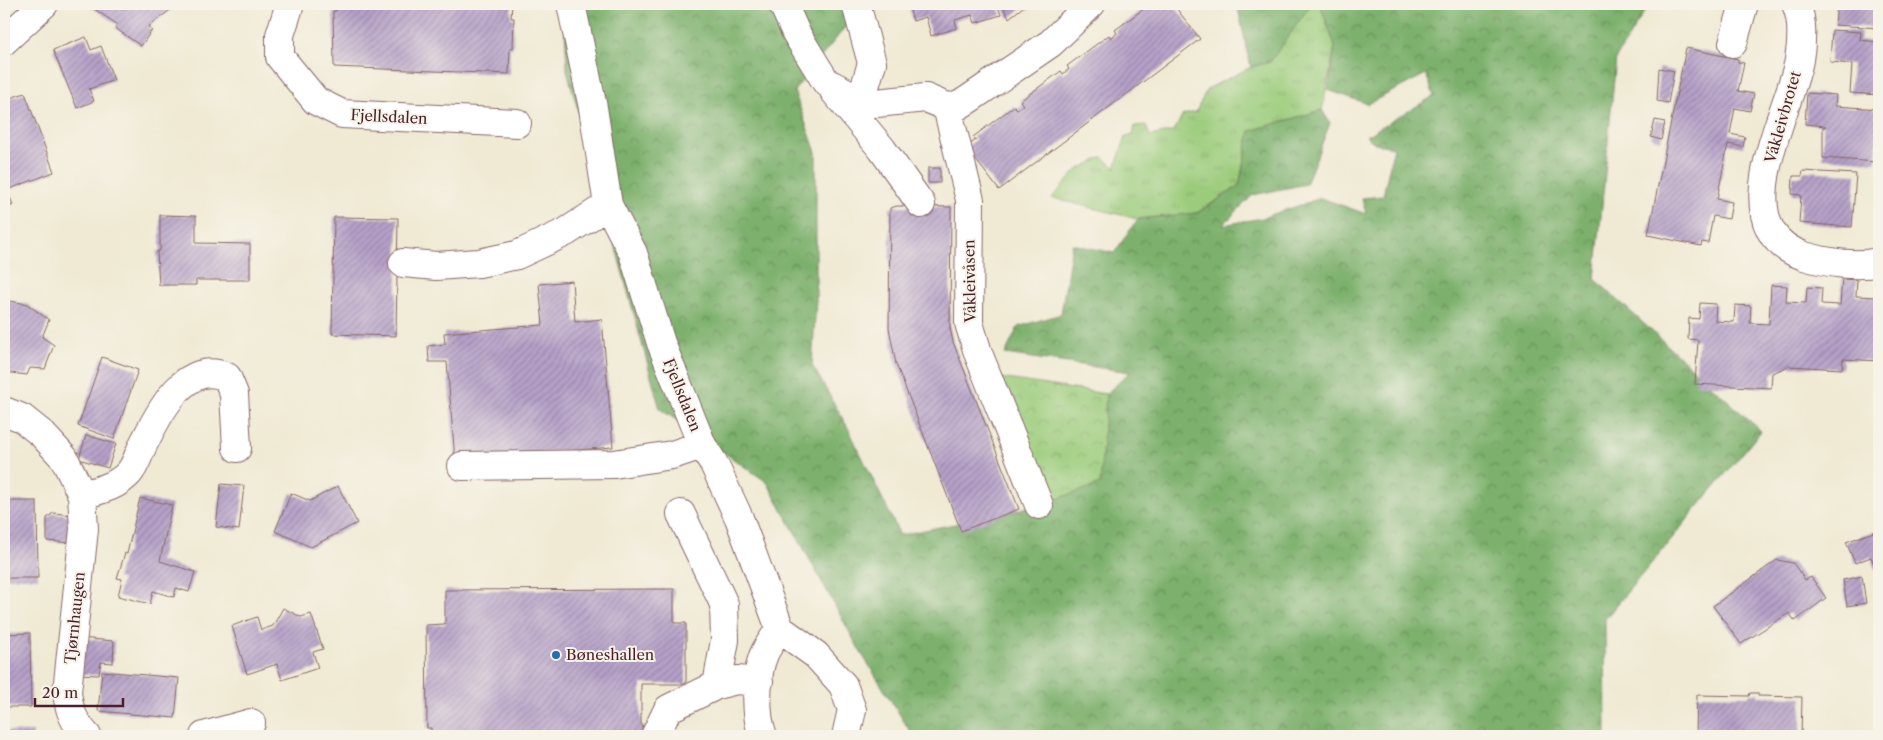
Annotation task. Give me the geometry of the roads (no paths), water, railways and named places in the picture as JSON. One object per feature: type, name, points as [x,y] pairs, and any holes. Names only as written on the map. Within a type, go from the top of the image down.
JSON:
[{"type":"street","points":[[4,41],[44,4]]},
{"type":"street","name":"Fjellsdalen","points":[[290,4],[280,34],[280,57],[316,100],[342,114],[517,123]]},
{"type":"street","name":"Fjellsdalen","points":[[571,4],[593,108],[608,205],[633,253],[661,343],[702,445],[713,462],[739,518],[780,629]]},
{"type":"street","points":[[783,4],[796,33],[826,82],[882,149],[921,204]]},
{"type":"street","points":[[856,4],[872,63],[861,100]]},
{"type":"street","points":[[826,82],[861,100],[876,103],[926,98],[947,107],[958,106],[1052,43],[1091,4]]},
{"type":"street","points":[[1733,43],[1744,4]]},
{"type":"street","name":"Våkleivbrotet","points":[[1796,4],[1801,27],[1799,61],[1770,151],[1764,199],[1765,217],[1778,242],[1793,252],[1814,259],[1847,264],[1879,262]]},
{"type":"street","name":"Våkleivåsen","points":[[947,107],[970,200],[969,323],[978,353],[1039,504]]},
{"type":"street","points":[[403,263],[436,266],[479,262],[517,255],[566,232],[608,205]]},
{"type":"street","points":[[82,495],[109,488],[131,471],[162,411],[178,388],[198,374],[214,372],[226,377],[234,394],[238,448]]},
{"type":"street","name":"Tjørnhaugen","points":[[4,412],[22,418],[42,434],[64,458],[82,495],[84,529],[67,692],[68,707],[75,722],[87,736]]},
{"type":"street","name":"Fjellsdalen","points":[[462,466],[582,466],[624,463],[672,455],[702,445]]},
{"type":"street","points":[[681,514],[724,604],[725,640],[717,685]]},
{"type":"street","points":[[763,736],[758,722],[759,682],[764,654],[780,629],[816,655],[843,685],[852,710],[850,735]]},
{"type":"street","points":[[655,736],[668,709],[717,685],[737,680],[759,682]]},
{"type":"street","points":[[204,736],[250,724]]},
{"type":"place","name":"Bøneshallen","points":[[556,655]]}]
